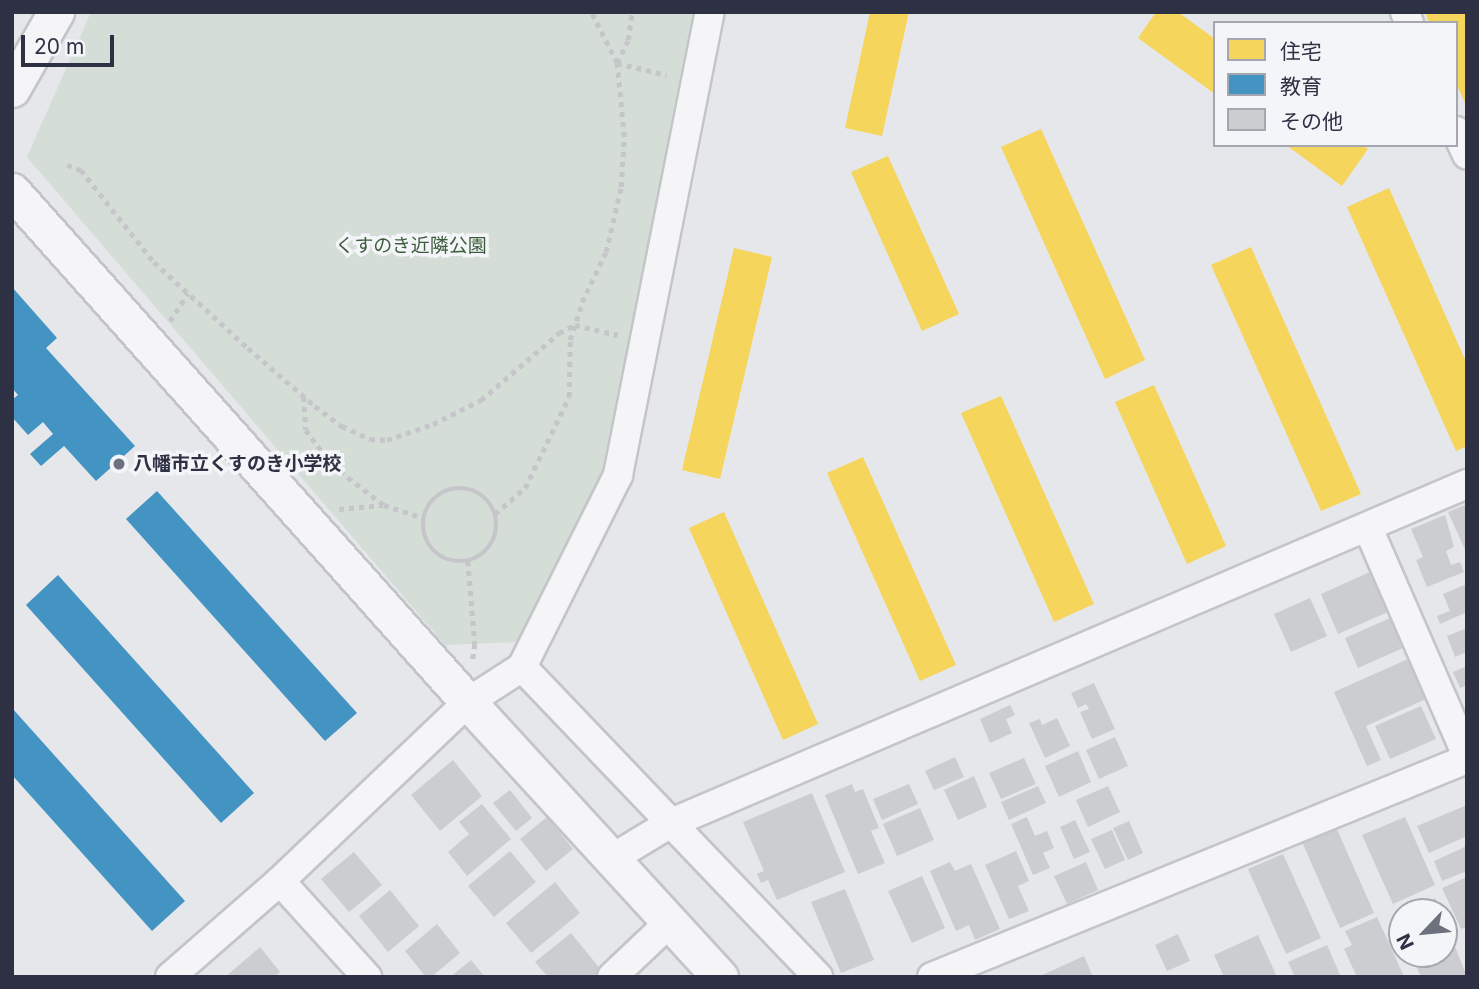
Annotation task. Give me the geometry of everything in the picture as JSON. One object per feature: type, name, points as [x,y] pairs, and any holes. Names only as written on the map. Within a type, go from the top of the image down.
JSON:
[{"type":"street","points":[[12,89],[56,12]]},
{"type":"street","points":[[170,977],[280,881],[468,702],[522,667],[618,475],[710,12]]},
{"type":"street","points":[[1458,135],[1467,155]]},
{"type":"street","points":[[12,191],[468,702],[720,977]]},
{"type":"street","points":[[613,858],[669,824],[1467,484]]},
{"type":"street","points":[[932,977],[1467,757],[1368,527]]},
{"type":"street","points":[[522,667],[669,824],[818,977]]},
{"type":"street","points":[[280,881],[367,977]]},
{"type":"street","points":[[612,977],[671,921]]},
{"type":"path","points":[[495,514],[525,488],[569,397],[570,340],[582,302],[606,252],[621,187],[624,138],[617,63],[596,29],[591,12]]},
{"type":"path","points":[[617,63],[628,40],[632,12]]},
{"type":"path","points":[[617,63],[680,78]]},
{"type":"path","points":[[67,165],[81,170],[154,262],[188,293],[304,397],[342,426],[370,439],[387,440],[433,424],[481,400],[559,333],[575,325],[623,336]]},
{"type":"path","points":[[170,321],[188,293]]},
{"type":"path","points":[[304,397],[306,430],[332,465],[384,505],[423,518]]},
{"type":"path","points":[[457,488],[480,494],[495,514],[495,538],[479,556],[468,561],[444,559],[434,552],[427,542],[423,518],[435,497],[457,488]]},
{"type":"path","points":[[333,509],[384,505]]},
{"type":"path","points":[[468,561],[475,644],[468,702]]},
{"type":"green space","name":"くすのき近隣公園","points":[[91,12],[700,12],[602,471],[517,642],[445,645],[27,157]]},
{"type":"building: 住宅","points":[[870,12],[909,12],[882,136],[845,128]]},
{"type":"building: 住宅","points":[[1156,12],[1178,12],[1213,38],[1213,93],[1138,38]]},
{"type":"building: 住宅","points":[[1425,12],[1467,12],[1467,107],[1458,87],[1458,21],[1428,21]]},
{"type":"building: 住宅","points":[[1041,129],[1145,360],[1105,379],[1001,147]]},
{"type":"building: 住宅","points":[[1289,147],[1366,147],[1368,149],[1342,186]]},
{"type":"building: 住宅","points":[[888,156],[959,314],[922,331],[851,172]]},
{"type":"building: 住宅","points":[[1389,188],[1467,364],[1467,446],[1456,451],[1347,207]]},
{"type":"building: 住宅","points":[[1251,247],[1361,494],[1321,511],[1211,265]]},
{"type":"building: 住宅","points":[[734,248],[772,257],[720,479],[682,470]]},
{"type":"building: 住宅","points":[[1154,385],[1226,546],[1187,564],[1115,402]]},
{"type":"building: 住宅","points":[[1001,396],[1094,604],[1054,622],[961,413]]},
{"type":"building: 住宅","points":[[863,457],[956,665],[920,681],[827,473]]},
{"type":"building: 住宅","points":[[724,512],[818,724],[783,740],[689,528]]},
{"type":"building: 教育","points":[[12,287],[57,338],[46,348],[135,446],[96,481],[64,446],[41,466],[30,454],[53,434],[43,422],[28,435],[12,417],[12,400],[18,395],[12,388]]},
{"type":"building: 教育","points":[[157,491],[357,713],[325,741],[126,519]]},
{"type":"building: 教育","points":[[58,575],[254,793],[221,823],[26,605]]},
{"type":"building: 教育","points":[[12,708],[185,901],[152,931],[12,775]]},
{"type":"building: その他","points":[[1467,504],[1467,554],[1448,512]]},
{"type":"building: その他","points":[[1445,515],[1454,547],[1446,551],[1451,565],[1460,562],[1464,572],[1427,587],[1416,560],[1423,557],[1411,529]]},
{"type":"building: その他","points":[[1372,571],[1390,611],[1338,634],[1321,594]]},
{"type":"building: その他","points":[[1467,584],[1467,612],[1440,624],[1437,616],[1450,611],[1443,594]]},
{"type":"building: その他","points":[[1310,598],[1327,636],[1291,652],[1274,614]]},
{"type":"building: その他","points":[[1390,618],[1403,648],[1358,668],[1345,638]]},
{"type":"building: その他","points":[[1467,628],[1467,652],[1455,657],[1447,636]]},
{"type":"building: その他","points":[[1408,659],[1426,699],[1366,726],[1381,760],[1367,766],[1334,692]]},
{"type":"building: その他","points":[[1467,666],[1467,685],[1460,688],[1453,672]]},
{"type":"building: その他","points":[[1094,683],[1115,729],[1092,739],[1080,712],[1089,709],[1086,704],[1078,708],[1071,693]]},
{"type":"building: その他","points":[[1010,705],[1015,715],[1006,719],[1012,733],[990,743],[980,719]]},
{"type":"building: その他","points":[[1421,706],[1436,739],[1390,759],[1375,726]]},
{"type":"building: その他","points":[[1057,718],[1070,746],[1045,758],[1029,723],[1040,719],[1042,725]]},
{"type":"building: その他","points":[[1115,737],[1128,766],[1099,779],[1086,750]]},
{"type":"building: その他","points":[[1078,751],[1091,782],[1059,797],[1045,766]]},
{"type":"building: その他","points":[[955,757],[964,777],[934,790],[925,771]]},
{"type":"building: その他","points":[[1024,758],[1036,784],[1001,799],[989,773]]},
{"type":"building: その他","points":[[453,760],[482,796],[440,831],[411,795]]},
{"type":"building: その他","points":[[974,776],[987,807],[958,820],[944,790]]},
{"type":"building: その他","points":[[852,784],[855,792],[863,789],[879,828],[871,831],[885,863],[858,874],[825,795]]},
{"type":"building: その他","points":[[909,784],[918,804],[882,820],[873,799]]},
{"type":"building: その他","points":[[1038,786],[1046,803],[1009,820],[1001,802]]},
{"type":"building: その他","points":[[1108,786],[1120,812],[1088,827],[1076,800]]},
{"type":"building: その他","points":[[510,790],[532,818],[516,831],[493,803]]},
{"type":"building: その他","points":[[812,793],[845,872],[777,900],[768,880],[761,883],[757,874],[764,871],[743,822]]},
{"type":"building: その他","points":[[482,804],[511,839],[467,876],[448,852],[469,834],[459,822]]},
{"type":"building: その他","points":[[1467,805],[1467,836],[1429,853],[1417,826]]},
{"type":"building: その他","points":[[920,808],[934,840],[897,856],[883,824]]},
{"type":"building: その他","points":[[547,817],[573,849],[546,871],[520,839]]},
{"type":"building: その他","points":[[1027,817],[1035,836],[1047,831],[1054,848],[1043,853],[1050,868],[1033,875],[1011,824]]},
{"type":"building: その他","points":[[1405,817],[1435,885],[1406,898],[1390,898],[1362,835]]},
{"type":"building: その他","points":[[1075,820],[1090,852],[1074,859],[1060,827]]},
{"type":"building: その他","points":[[1129,821],[1143,853],[1128,860],[1113,828]]},
{"type":"building: その他","points":[[1336,827],[1374,913],[1340,928],[1302,842]]},
{"type":"building: その他","points":[[1112,830],[1125,860],[1105,869],[1091,839]]},
{"type":"building: その他","points":[[1467,846],[1467,871],[1442,881],[1434,861]]},
{"type":"building: その他","points":[[510,851],[536,882],[494,917],[468,886]]},
{"type":"building: その他","points":[[1016,851],[1029,881],[1018,886],[1029,911],[1009,919],[985,865]]},
{"type":"building: その他","points":[[354,852],[382,885],[349,912],[321,879]]},
{"type":"building: その他","points":[[1283,854],[1321,938],[1286,954],[1248,869]]},
{"type":"building: その他","points":[[950,862],[955,871],[971,864],[1000,929],[975,940],[969,925],[956,931],[930,871]]},
{"type":"building: その他","points":[[1086,862],[1098,890],[1067,904],[1054,876]]},
{"type":"building: その他","points":[[922,876],[945,928],[912,943],[888,891]]},
{"type":"building: その他","points":[[1467,877],[1467,927],[1461,929],[1458,923],[1458,898],[1447,898],[1442,888]]},
{"type":"building: その他","points":[[555,882],[580,913],[531,953],[506,923]]},
{"type":"building: その他","points":[[845,889],[874,960],[841,973],[811,902]]},
{"type":"building: その他","points":[[390,890],[419,926],[388,952],[359,916]]},
{"type":"building: その他","points":[[1377,917],[1388,941],[1388,968],[1400,968],[1404,977],[1357,977],[1344,949],[1352,945],[1345,931]]},
{"type":"building: その他","points":[[437,924],[460,953],[431,977],[426,977],[405,951]]},
{"type":"building: その他","points":[[571,933],[602,971],[595,977],[548,977],[535,962]]},
{"type":"building: その他","points":[[1178,934],[1190,961],[1167,971],[1155,945]]},
{"type":"building: その他","points":[[1258,935],[1277,977],[1224,977],[1214,955]]},
{"type":"building: その他","points":[[1327,945],[1341,977],[1295,977],[1288,962]]},
{"type":"building: その他","points":[[260,947],[280,972],[275,977],[225,977]]},
{"type":"building: その他","points":[[1458,954],[1467,977],[1421,977],[1417,968],[1458,968]]},
{"type":"building: その他","points":[[1084,956],[1093,977],[1038,977]]},
{"type":"building: その他","points":[[471,960],[485,977],[450,977]]},
{"type":"place","name":"八幡市立くすのき小学校","points":[[119,464]]}]
